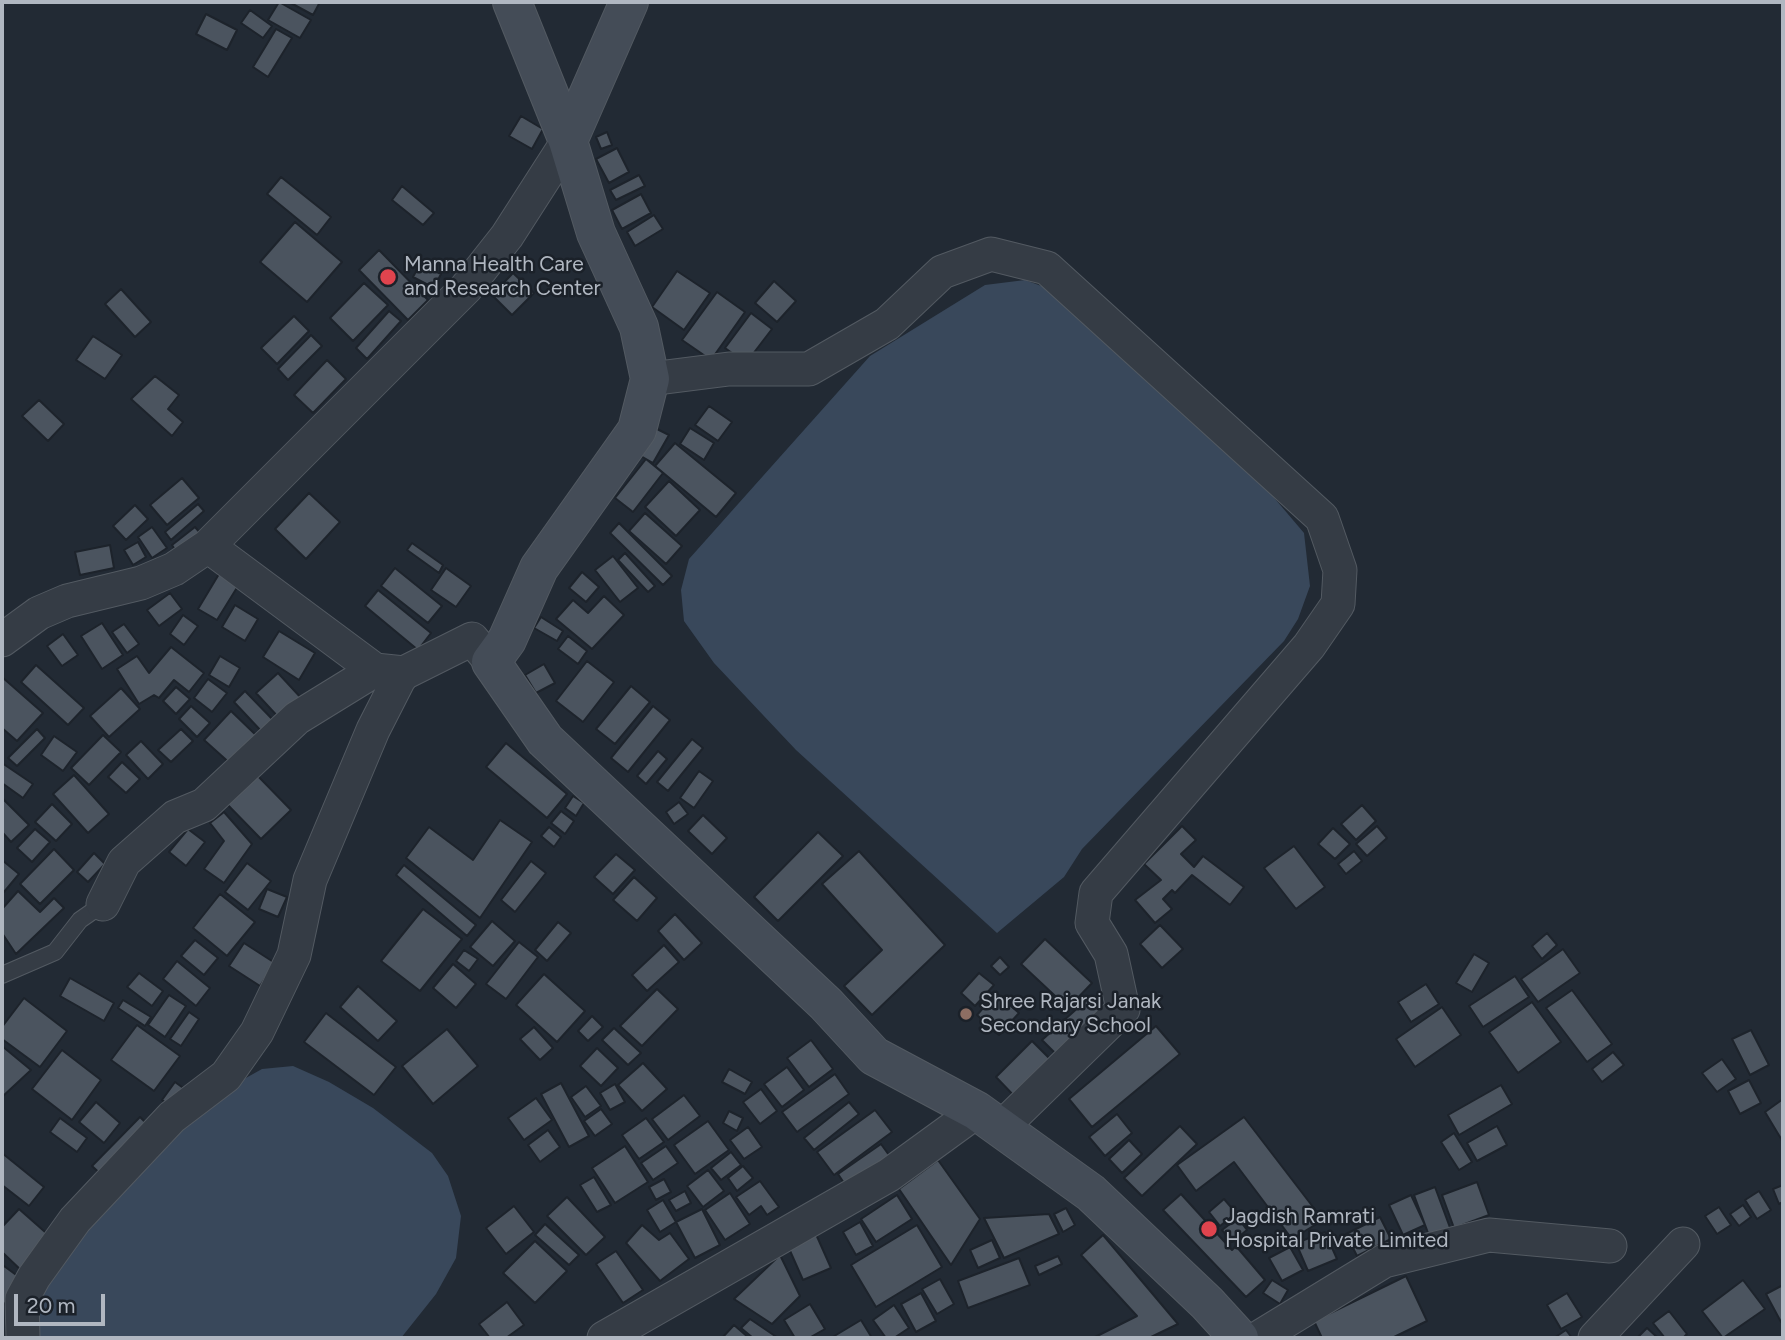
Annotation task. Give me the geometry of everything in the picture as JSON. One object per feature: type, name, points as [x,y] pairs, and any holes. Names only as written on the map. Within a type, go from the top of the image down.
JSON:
[{"type":"main road","points":[[512,2],[568,141],[596,233],[639,327],[650,379],[637,430],[539,568],[507,640],[491,662],[545,740],[825,1004],[874,1056],[990,1119],[1091,1193],[1236,1336]]},
{"type":"main road","points":[[568,141],[629,2]]},
{"type":"street","points":[[2,640],[39,613],[67,601],[141,583],[174,569],[208,546],[466,288],[507,236],[568,141]]},
{"type":"street","points":[[604,1338],[990,1119],[1123,1009],[1111,954],[1092,923],[1096,893],[1309,646],[1338,604],[1340,570],[1322,518],[1047,268],[991,254],[942,272],[887,324],[808,369],[729,369],[650,379]]},
{"type":"street","points":[[208,546],[389,672]]},
{"type":"street","points":[[103,904],[124,862],[175,817],[204,805],[297,718],[389,672],[472,639],[491,662]]},
{"type":"street","points":[[23,1338],[22,1299],[34,1277],[75,1220],[172,1117],[226,1076],[257,1032],[294,955],[310,880],[373,730],[389,672]]},
{"type":"street","points":[[1236,1336],[1384,1261],[1489,1235],[1610,1246]]},
{"type":"street","points":[[1595,1338],[1683,1244]]},
{"type":"lane","points":[[2,975],[55,952],[80,920],[103,904]]},
{"type":"water","points":[[1025,280],[1055,291],[1259,480],[1304,533],[1310,586],[1298,619],[1284,641],[1082,849],[1064,877],[997,933],[796,750],[714,663],[684,621],[681,590],[689,559],[870,356],[985,285]]},
{"type":"water","points":[[293,1066],[329,1082],[373,1108],[432,1153],[448,1176],[461,1216],[456,1258],[436,1294],[401,1338],[34,1338],[31,1308],[54,1266],[217,1094],[262,1069]]},
{"type":"building","points":[[279,2],[311,20],[300,38],[268,20]]},
{"type":"building","points":[[289,2],[320,2],[313,15]]},
{"type":"building","points":[[250,10],[272,26],[263,38],[241,23]]},
{"type":"building","points":[[206,14],[237,30],[227,50],[196,34]]},
{"type":"building","points":[[276,29],[292,38],[268,77],[253,67]]},
{"type":"building","points":[[521,116],[543,129],[532,149],[509,136]]},
{"type":"building","points":[[607,132],[612,145],[601,149],[596,137]]},
{"type":"building","points":[[617,148],[629,172],[609,183],[596,159]]},
{"type":"building","points":[[639,175],[645,186],[616,200],[610,190]]},
{"type":"building","points":[[281,177],[331,217],[317,235],[267,194]]},
{"type":"building","points":[[402,186],[434,213],[423,225],[392,200]]},
{"type":"building","points":[[641,194],[651,213],[622,229],[612,210]]},
{"type":"building","points":[[654,215],[663,229],[635,246],[627,232]]},
{"type":"building","points":[[295,222],[342,262],[307,302],[260,262]]},
{"type":"building","points":[[379,250],[428,300],[408,320],[359,270]]},
{"type":"building","points":[[420,264],[441,274],[434,288],[413,277]]},
{"type":"building","points":[[677,271],[710,293],[684,330],[652,307]]},
{"type":"building","points":[[513,273],[534,293],[512,315],[492,295]]},
{"type":"building","points":[[774,281],[796,301],[777,322],[755,303]]},
{"type":"building","points":[[364,283],[388,305],[353,341],[330,318]]},
{"type":"building","points":[[121,289],[151,322],[135,337],[105,304]]},
{"type":"building","points":[[717,292],[745,312],[711,360],[682,340]]},
{"type":"building","points":[[389,311],[401,321],[367,359],[356,348]]},
{"type":"building","points":[[751,313],[772,329],[746,363],[725,348]]},
{"type":"building","points":[[294,316],[309,331],[277,364],[261,348]]},
{"type":"building","points":[[311,335],[322,346],[288,380],[278,369]]},
{"type":"building","points":[[93,336],[122,355],[105,379],[76,360]]},
{"type":"building","points":[[327,360],[346,379],[313,413],[294,395]]},
{"type":"building","points":[[155,376],[179,395],[168,409],[183,422],[172,436],[131,399]]},
{"type":"building","points":[[39,400],[64,424],[48,441],[22,416]]},
{"type":"building","points":[[709,406],[732,422],[718,441],[695,425]]},
{"type":"building","points":[[655,428],[669,435],[653,463],[639,455]]},
{"type":"building","points":[[690,428],[714,443],[704,460],[680,444]]},
{"type":"building","points":[[675,443],[736,493],[716,517],[655,466]]},
{"type":"building","points":[[646,459],[663,473],[633,512],[615,498]]},
{"type":"building","points":[[182,478],[199,498],[167,525],[150,505]]},
{"type":"building","points":[[669,481],[700,510],[676,536],[645,507]]},
{"type":"building","points":[[309,493],[340,522],[306,559],[275,529]]},
{"type":"building","points":[[198,504],[204,511],[171,540],[165,532]]},
{"type":"building","points":[[135,505],[148,519],[126,540],[113,526]]},
{"type":"building","points":[[645,513],[682,546],[666,564],[629,531]]},
{"type":"building","points":[[619,523],[672,576],[663,585],[610,533]]},
{"type":"building","points":[[152,527],[167,548],[152,558],[138,537]]},
{"type":"building","points":[[195,527],[201,534],[177,553],[172,545]]},
{"type":"building","points":[[138,542],[146,557],[133,565],[124,550]]},
{"type":"building","points":[[412,543],[443,565],[439,573],[407,550]]},
{"type":"building","points":[[110,545],[114,568],[80,575],[75,552]]},
{"type":"building","points":[[625,553],[655,586],[648,592],[618,560]]},
{"type":"building","points":[[613,556],[638,588],[620,602],[595,570]]},
{"type":"building","points":[[395,568],[442,606],[428,623],[381,586]]},
{"type":"building","points":[[446,568],[471,586],[456,607],[431,590]]},
{"type":"building","points":[[582,572],[599,587],[586,602],[569,588]]},
{"type":"building","points":[[219,574],[238,586],[217,620],[198,609]]},
{"type":"building","points":[[378,590],[431,633],[418,650],[365,606]]},
{"type":"building","points":[[170,593],[182,609],[159,626],[147,610]]},
{"type":"building","points":[[604,596],[624,615],[592,649],[556,619],[573,600],[588,613]]},
{"type":"building","points":[[235,605],[258,619],[245,641],[222,627]]},
{"type":"building","points":[[183,615],[198,626],[184,645],[170,634]]},
{"type":"building","points":[[541,617],[563,631],[557,641],[534,628]]},
{"type":"building","points":[[102,623],[123,655],[102,669],[81,636]]},
{"type":"building","points":[[124,624],[139,644],[127,653],[112,632]]},
{"type":"building","points":[[279,631],[315,653],[299,680],[263,657]]},
{"type":"building","points":[[63,634],[78,655],[62,666],[47,646]]},
{"type":"building","points":[[568,636],[587,651],[578,664],[558,649]]},
{"type":"building","points":[[171,647],[204,673],[189,692],[174,680],[159,698],[154,695],[139,704],[117,669],[137,656],[149,673]]},
{"type":"building","points":[[220,656],[240,668],[229,687],[209,675]]},
{"type":"building","points":[[587,661],[614,682],[583,722],[556,701]]},
{"type":"building","points":[[544,664],[555,683],[536,693],[525,675]]},
{"type":"building","points":[[36,665],[84,708],[68,725],[21,682]]},
{"type":"building","points":[[278,673],[303,700],[281,720],[256,693]]},
{"type":"building","points":[[2,677],[43,713],[17,741],[2,728]]},
{"type":"building","points":[[208,679],[227,693],[212,712],[194,698]]},
{"type":"building","points":[[631,686],[650,702],[615,744],[596,729]]},
{"type":"building","points":[[176,687],[190,699],[176,714],[163,701]]},
{"type":"building","points":[[121,688],[140,709],[109,737],[90,716]]},
{"type":"building","points":[[245,691],[275,722],[263,733],[234,702]]},
{"type":"building","points":[[191,706],[210,723],[197,737],[179,719]]},
{"type":"building","points":[[653,706],[670,720],[628,772],[611,758]]},
{"type":"building","points":[[231,711],[259,738],[233,766],[204,740]]},
{"type":"building","points":[[37,729],[45,738],[17,766],[8,758]]},
{"type":"building","points":[[181,729],[193,741],[171,762],[158,750]]},
{"type":"building","points":[[103,735],[121,752],[89,785],[71,768]]},
{"type":"building","points":[[54,736],[77,752],[63,771],[41,755]]},
{"type":"building","points":[[692,739],[703,748],[668,791],[657,782]]},
{"type":"building","points":[[141,741],[163,764],[148,779],[126,755]]},
{"type":"building","points":[[506,743],[567,794],[547,818],[486,767]]},
{"type":"building","points":[[658,751],[667,759],[646,784],[637,776]]},
{"type":"building","points":[[122,762],[140,779],[126,793],[108,777]]},
{"type":"building","points":[[2,763],[33,784],[23,798],[2,783]]},
{"type":"building","points":[[253,771],[291,810],[261,839],[223,800]]},
{"type":"building","points":[[699,771],[713,781],[694,808],[680,798]]},
{"type":"building","points":[[74,775],[109,814],[88,833],[53,794]]},
{"type":"building","points":[[573,796],[584,803],[576,816],[565,808]]},
{"type":"building","points":[[3,799],[29,825],[11,842],[2,832]]},
{"type":"building","points":[[679,802],[688,814],[674,824],[666,812]]},
{"type":"building","points":[[52,804],[72,824],[56,841],[35,822]]},
{"type":"building","points":[[1362,805],[1376,821],[1356,840],[1341,824]]},
{"type":"building","points":[[561,811],[574,821],[565,834],[551,823]]},
{"type":"building","points":[[224,812],[252,844],[224,883],[204,869],[224,841],[210,823]]},
{"type":"building","points":[[703,815],[727,838],[712,854],[688,831]]},
{"type":"building","points":[[500,820],[532,842],[480,918],[406,858],[429,827],[473,860]]},
{"type":"building","points":[[1182,826],[1196,840],[1181,854],[1194,867],[1203,856],[1244,887],[1230,905],[1192,875],[1175,893],[1172,890],[1163,899],[1172,909],[1155,923],[1135,900],[1161,880],[1144,864]]},
{"type":"building","points":[[1377,826],[1387,838],[1367,856],[1356,844]]},
{"type":"building","points":[[549,827],[561,837],[554,847],[541,836]]},
{"type":"building","points":[[1333,828],[1350,844],[1335,859],[1318,844]]},
{"type":"building","points":[[35,829],[50,842],[32,862],[17,848]]},
{"type":"building","points":[[188,829],[205,842],[186,866],[169,852]]},
{"type":"building","points":[[818,832],[843,856],[778,921],[754,897]]},
{"type":"building","points":[[1294,846],[1325,887],[1296,909],[1264,868]]},
{"type":"building","points":[[54,849],[74,870],[40,904],[20,884]]},
{"type":"building","points":[[859,851],[945,945],[872,1015],[844,986],[882,950],[822,884]]},
{"type":"building","points":[[1354,851],[1362,861],[1346,874],[1338,864]]},
{"type":"building","points":[[94,853],[105,864],[88,882],[77,872]]},
{"type":"building","points":[[616,854],[635,870],[613,894],[594,877]]},
{"type":"building","points":[[2,860],[19,874],[4,892],[2,890]]},
{"type":"building","points":[[531,861],[546,873],[515,912],[501,900]]},
{"type":"building","points":[[247,863],[271,881],[248,910],[225,892]]},
{"type":"building","points":[[404,865],[476,925],[467,936],[396,875]]},
{"type":"building","points":[[634,877],[657,898],[637,921],[613,900]]},
{"type":"building","points":[[267,889],[287,897],[278,917],[259,909]]},
{"type":"building","points":[[18,891],[40,912],[54,898],[64,908],[16,954],[2,933],[2,909]]},
{"type":"building","points":[[220,894],[255,922],[227,956],[193,928]]},
{"type":"building","points":[[423,909],[462,939],[420,991],[381,961]]},
{"type":"building","points":[[675,914],[702,943],[684,960],[658,931]]},
{"type":"building","points":[[492,921],[515,941],[493,966],[470,947]]},
{"type":"building","points":[[558,922],[571,933],[547,961],[535,950]]},
{"type":"building","points":[[1160,925],[1183,949],[1162,968],[1140,944]]},
{"type":"building","points":[[1547,933],[1557,945],[1542,959],[1532,946]]},
{"type":"building","points":[[1045,939],[1092,983],[1068,1008],[1021,964]]},
{"type":"building","points":[[195,940],[218,958],[204,975],[181,956]]},
{"type":"building","points":[[519,942],[538,957],[506,999],[486,984]]},
{"type":"building","points":[[244,943],[275,963],[260,986],[229,966]]},
{"type":"building","points":[[664,945],[679,962],[647,991],[632,975]]},
{"type":"building","points":[[1563,949],[1580,973],[1538,1002],[1521,979]]},
{"type":"building","points":[[464,950],[478,959],[469,971],[456,961]]},
{"type":"building","points":[[1474,954],[1489,963],[1472,992],[1456,983]]},
{"type":"building","points":[[1000,957],[1009,967],[1000,975],[991,966]]},
{"type":"building","points":[[177,961],[210,988],[196,1006],[163,979]]},
{"type":"building","points":[[453,964],[476,984],[456,1008],[433,988]]},
{"type":"building","points":[[139,973],[163,991],[152,1006],[127,987]]},
{"type":"building","points":[[979,973],[994,985],[975,1006],[961,993]]},
{"type":"building","points":[[544,974],[585,1011],[557,1042],[516,1005]]},
{"type":"building","points":[[1515,976],[1529,997],[1483,1027],[1469,1006]]},
{"type":"building","points":[[70,978],[114,1003],[104,1021],[60,996]]},
{"type":"building","points":[[1426,984],[1439,1004],[1411,1022],[1398,1002]]},
{"type":"building","points":[[358,986],[397,1021],[378,1041],[340,1007]]},
{"type":"building","points":[[657,989],[678,1009],[642,1046],[620,1026]]},
{"type":"building","points":[[1572,990],[1612,1044],[1587,1062],[1546,1008]]},
{"type":"building","points":[[996,993],[1019,1013],[999,1035],[977,1015]]},
{"type":"building","points":[[169,995],[186,1006],[165,1037],[148,1025]]},
{"type":"building","points":[[1091,996],[1108,1015],[1060,1058],[1042,1040]]},
{"type":"building","points":[[24,998],[67,1031],[40,1067],[2,1039],[2,1027]]},
{"type":"building","points":[[123,1000],[151,1017],[145,1026],[118,1008]]},
{"type":"building","points":[[1532,1002],[1561,1042],[1518,1073],[1489,1032]]},
{"type":"building","points":[[1442,1007],[1461,1035],[1415,1067],[1396,1039]]},
{"type":"building","points":[[189,1012],[199,1019],[181,1046],[170,1039]]},
{"type":"building","points":[[326,1013],[396,1067],[374,1095],[304,1042]]},
{"type":"building","points":[[592,1016],[603,1027],[588,1041],[578,1031]]},
{"type":"building","points":[[137,1025],[180,1056],[154,1091],[111,1060]]},
{"type":"building","points":[[1156,1026],[1180,1054],[1092,1127],[1069,1099]]},
{"type":"building","points":[[534,1027],[553,1048],[540,1060],[520,1039]]},
{"type":"building","points":[[614,1028],[641,1053],[628,1065],[602,1040]]},
{"type":"building","points":[[447,1029],[478,1066],[433,1104],[402,1066]]},
{"type":"building","points":[[1751,1030],[1769,1065],[1750,1075],[1732,1039]]},
{"type":"building","points":[[811,1040],[833,1069],[809,1087],[787,1058]]},
{"type":"building","points":[[1032,1041],[1055,1064],[1018,1100],[996,1077]]},
{"type":"building","points":[[2,1046],[31,1070],[2,1097]]},
{"type":"building","points":[[597,1048],[618,1068],[601,1086],[580,1066]]},
{"type":"building","points":[[62,1050],[101,1080],[72,1120],[32,1089]]},
{"type":"building","points":[[1613,1052],[1624,1065],[1602,1082],[1592,1069]]},
{"type":"building","points":[[1722,1059],[1736,1079],[1717,1092],[1702,1073]]},
{"type":"building","points":[[643,1063],[667,1089],[642,1111],[618,1085]]},
{"type":"building","points":[[787,1067],[804,1090],[782,1107],[764,1084]]},
{"type":"building","points":[[729,1069],[752,1082],[745,1094],[722,1082]]},
{"type":"building","points":[[835,1074],[849,1094],[797,1132],[782,1112]]},
{"type":"building","points":[[1749,1080],[1761,1103],[1740,1114],[1728,1091]]},
{"type":"building","points":[[175,1082],[186,1090],[173,1108],[162,1100]]},
{"type":"building","points":[[561,1083],[589,1136],[569,1147],[541,1094]]},
{"type":"building","points":[[615,1084],[625,1102],[610,1110],[600,1093]]},
{"type":"building","points":[[1501,1085],[1512,1104],[1459,1135],[1448,1115]]},
{"type":"building","points":[[586,1086],[601,1106],[585,1117],[571,1097]]},
{"type":"building","points":[[761,1089],[777,1111],[760,1124],[743,1102]]},
{"type":"building","points":[[684,1095],[700,1116],[668,1140],[652,1119]]},
{"type":"building","points":[[536,1098],[552,1120],[524,1140],[508,1118]]},
{"type":"building","points":[[1783,1099],[1783,1142],[1765,1112]]},
{"type":"building","points":[[96,1102],[120,1123],[104,1143],[79,1122]]},
{"type":"building","points":[[849,1102],[859,1114],[814,1150],[804,1138]]},
{"type":"building","points":[[601,1109],[612,1124],[595,1136],[584,1121]]},
{"type":"building","points":[[875,1110],[892,1132],[834,1175],[817,1152]]},
{"type":"building","points":[[729,1111],[743,1118],[737,1131],[723,1123]]},
{"type":"building","points":[[1117,1114],[1132,1133],[1105,1156],[1089,1137]]},
{"type":"building","points":[[140,1117],[155,1132],[107,1180],[92,1166]]},
{"type":"building","points":[[1244,1117],[1323,1220],[1292,1239],[1234,1162],[1196,1191],[1177,1165]]},
{"type":"building","points":[[60,1118],[87,1138],[77,1152],[50,1132]]},
{"type":"building","points":[[646,1118],[664,1142],[639,1159],[622,1135]]},
{"type":"building","points":[[708,1121],[729,1150],[695,1174],[674,1145]]},
{"type":"building","points":[[1180,1126],[1197,1144],[1142,1196],[1124,1178]]},
{"type":"building","points":[[1497,1126],[1507,1145],[1477,1161],[1467,1143]]},
{"type":"building","points":[[748,1127],[762,1147],[744,1159],[730,1140]]},
{"type":"building","points":[[548,1130],[560,1147],[540,1162],[528,1145]]},
{"type":"building","points":[[1454,1133],[1472,1162],[1459,1170],[1441,1142]]},
{"type":"building","points":[[1129,1140],[1142,1154],[1122,1173],[1109,1159]]},
{"type":"building","points":[[881,1144],[894,1162],[850,1192],[838,1174]]},
{"type":"building","points":[[625,1146],[648,1182],[615,1203],[592,1168]]},
{"type":"building","points":[[666,1146],[678,1163],[653,1180],[641,1163]]},
{"type":"building","points":[[731,1152],[741,1165],[721,1180],[711,1168]]},
{"type":"building","points":[[2,1153],[44,1187],[29,1206],[2,1185]]},
{"type":"building","points":[[938,1160],[980,1219],[951,1265],[899,1189]]},
{"type":"building","points":[[743,1166],[753,1178],[737,1191],[728,1178]]},
{"type":"building","points":[[708,1170],[724,1191],[703,1207],[687,1186]]},
{"type":"building","points":[[594,1177],[611,1205],[597,1212],[580,1185]]},
{"type":"building","points":[[664,1179],[671,1192],[656,1200],[649,1187]]},
{"type":"building","points":[[760,1181],[779,1207],[767,1215],[761,1206],[749,1215],[736,1197]]},
{"type":"building","points":[[1477,1182],[1489,1215],[1454,1228],[1442,1195]]},
{"type":"building","points":[[1783,1185],[1783,1202],[1779,1204],[1773,1189]]},
{"type":"building","points":[[1435,1187],[1452,1233],[1431,1241],[1414,1195]]},
{"type":"building","points":[[685,1191],[691,1203],[676,1211],[669,1200]]},
{"type":"building","points":[[1759,1191],[1771,1210],[1757,1219],[1745,1200]]},
{"type":"building","points":[[730,1193],[750,1224],[725,1240],[705,1210]]},
{"type":"building","points":[[1181,1194],[1232,1250],[1236,1246],[1265,1280],[1246,1297],[1163,1210]]},
{"type":"building","points":[[897,1195],[912,1219],[876,1242],[861,1219]]},
{"type":"building","points":[[1411,1195],[1425,1225],[1403,1235],[1389,1205]]},
{"type":"building","points":[[567,1197],[605,1237],[586,1255],[547,1216]]},
{"type":"building","points":[[1224,1199],[1236,1213],[1220,1226],[1209,1212]]},
{"type":"building","points":[[663,1200],[676,1222],[660,1232],[647,1210]]},
{"type":"building","points":[[1743,1205],[1751,1217],[1739,1226],[1730,1214]]},
{"type":"building","points":[[514,1206],[534,1232],[506,1254],[486,1228]]},
{"type":"building","points":[[1719,1207],[1731,1225],[1717,1234],[1705,1216]]},
{"type":"building","points":[[1066,1208],[1075,1225],[1063,1232],[1054,1214]]},
{"type":"building","points":[[19,1209],[53,1239],[23,1272],[2,1252],[2,1227]]},
{"type":"building","points":[[702,1209],[720,1245],[695,1258],[676,1222]]},
{"type":"building","points":[[1049,1214],[1059,1234],[1004,1258],[984,1218]]},
{"type":"building","points":[[1380,1217],[1391,1239],[1357,1256],[1346,1234]]},
{"type":"building","points":[[1238,1218],[1247,1230],[1232,1242],[1222,1230]]},
{"type":"building","points":[[860,1222],[873,1246],[856,1255],[843,1232]]},
{"type":"building","points":[[545,1224],[579,1255],[569,1265],[535,1235]]},
{"type":"building","points":[[642,1225],[659,1240],[670,1233],[689,1259],[660,1281],[626,1243]]},
{"type":"building","points":[[917,1225],[942,1267],[876,1307],[851,1265]]},
{"type":"building","points":[[815,1232],[831,1268],[803,1280],[787,1244]]},
{"type":"building","points":[[1325,1232],[1337,1259],[1308,1271],[1296,1243]]},
{"type":"building","points":[[1103,1235],[1178,1324],[1149,1338],[1093,1338],[1137,1316],[1081,1255]]},
{"type":"building","points":[[992,1240],[1000,1258],[978,1268],[970,1250]]},
{"type":"building","points":[[535,1241],[567,1271],[535,1303],[503,1273]]},
{"type":"building","points":[[1290,1247],[1303,1270],[1282,1281],[1269,1258]]},
{"type":"building","points":[[616,1251],[643,1290],[623,1303],[596,1264]]},
{"type":"building","points":[[780,1255],[800,1296],[772,1324],[734,1299]]},
{"type":"building","points":[[1058,1256],[1062,1264],[1039,1275],[1035,1266]]},
{"type":"building","points":[[1019,1258],[1030,1285],[968,1308],[958,1281]]},
{"type":"building","points":[[4,1266],[23,1280],[2,1307],[2,1269]]},
{"type":"building","points":[[1406,1276],[1427,1321],[1392,1338],[1322,1338],[1314,1321]]},
{"type":"building","points":[[940,1279],[954,1304],[937,1314],[922,1289]]},
{"type":"building","points":[[1272,1280],[1288,1290],[1280,1304],[1263,1293]]},
{"type":"building","points":[[1743,1280],[1765,1309],[1723,1338],[1702,1311]]},
{"type":"building","points":[[1783,1285],[1783,1320],[1781,1322],[1766,1294]]},
{"type":"building","points":[[921,1293],[936,1321],[916,1332],[901,1304]]},
{"type":"building","points":[[1567,1293],[1582,1317],[1561,1329],[1547,1305]]},
{"type":"building","points":[[507,1302],[524,1325],[506,1338],[490,1338],[479,1324]]},
{"type":"building","points":[[810,1304],[825,1329],[809,1338],[795,1338],[784,1320]]},
{"type":"building","points":[[894,1305],[909,1328],[894,1338],[886,1338],[873,1320]]},
{"type":"building","points":[[1669,1311],[1687,1334],[1683,1338],[1665,1338],[1653,1323]]},
{"type":"building","points":[[750,1319],[778,1338],[753,1338],[741,1328]]},
{"type":"building","points":[[861,1320],[872,1338],[831,1338]]},
{"type":"building","points":[[734,1325],[749,1338],[722,1338]]},
{"type":"building","points":[[1647,1328],[1658,1338],[1637,1338]]},
{"type":"building","points":[[1566,1330],[1572,1338],[1554,1338]]},
{"type":"place","name":"Manna Health Care and Research Center","points":[[388,277]]},
{"type":"place","name":"Shree Rajarsi Janak Secondary School","points":[[966,1014]]},
{"type":"place","name":"Jagdish Ramrati Hospital Private Limited","points":[[1209,1229]]}]
